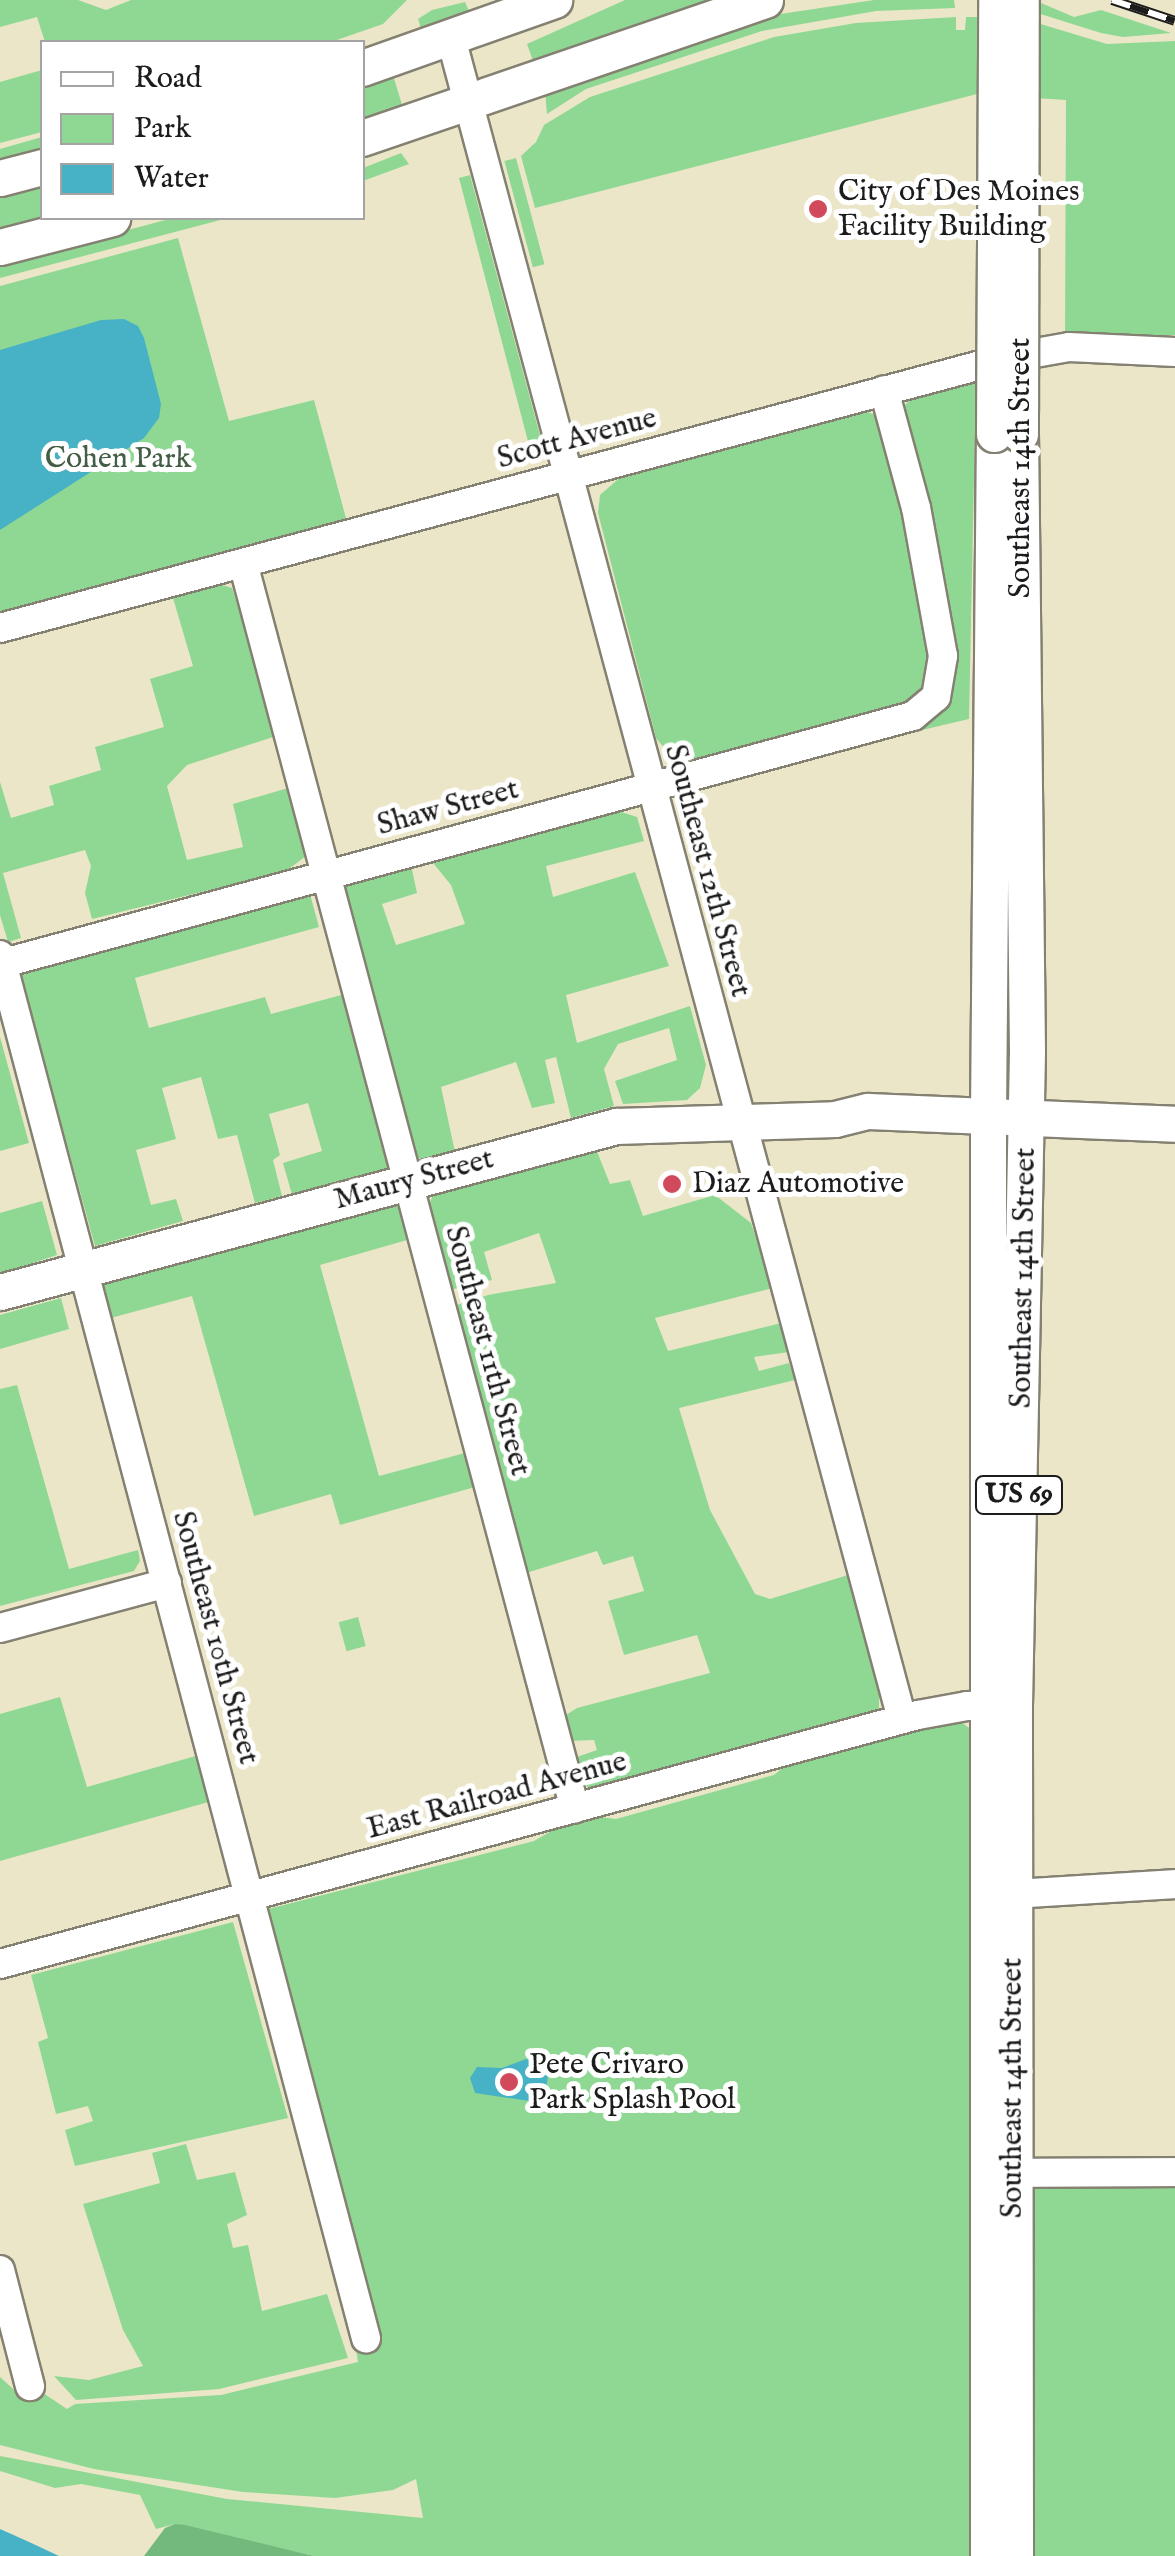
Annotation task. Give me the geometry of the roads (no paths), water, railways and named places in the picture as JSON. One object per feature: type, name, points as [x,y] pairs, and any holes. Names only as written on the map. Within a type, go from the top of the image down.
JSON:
[{"type":"main road","points":[[365,67],[554,0]]},
{"type":"main road","points":[[365,137],[765,0]]},
{"type":"main road","name":"Southeast 14th Street","points":[[996,0],[1026,1130],[1000,1705]]},
{"type":"main road","name":"Southeast 14th Street","points":[[988,2556],[999,2173],[1000,1705],[988,1128],[1021,0]]},
{"type":"main road","points":[[0,178],[40,167]]},
{"type":"main road","points":[[0,248],[105,220]]},
{"type":"main road","name":"Maury Street","points":[[0,1292],[616,1126],[835,1119],[880,1131],[988,1128],[1175,1146]]},
{"type":"main road","name":"Maury Street","points":[[1026,1130],[1175,1124]]},
{"type":"main road","name":"Southeast 14th Street","points":[[999,2173],[1015,2556]]},
{"type":"street","name":"Southeast 12th Street","points":[[451,38],[902,1719]]},
{"type":"street","name":"Scott Avenue","points":[[0,628],[943,374],[1069,347],[1175,352]]},
{"type":"street","name":"Shaw Street","points":[[1,961],[913,716],[936,697],[944,656],[916,508],[884,390]]},
{"type":"street","name":"Southeast 11th Street","points":[[243,563],[574,1809]]},
{"type":"street","name":"Southeast 10th Street","points":[[1,961],[366,2338]]},
{"type":"street","points":[[0,1628],[167,1584]]},
{"type":"street","name":"East Railroad Avenue","points":[[0,1964],[902,1719],[1000,1705]]},
{"type":"street","points":[[999,1895],[1175,1884]]},
{"type":"street","points":[[999,2173],[1175,2172]]},
{"type":"street","points":[[0,2270],[30,2386]]},
{"type":"water","points":[[124,319],[138,326],[144,338],[161,404],[159,418],[144,438],[0,530],[0,350],[101,320]]},
{"type":"water","name":"Pete Crivaro Park Splash Pool","points":[[526,2059],[542,2064],[548,2075],[546,2091],[536,2102],[475,2093],[470,2078],[477,2067],[502,2068]]},
{"type":"water","points":[[0,2529],[27,2541],[59,2556],[0,2556]]},
{"type":"railway","points":[[1112,0],[1175,21]]},
{"type":"place","name":"City of Des Moines Facility Building","points":[[818,209]]},
{"type":"place","name":"Diaz Automotive","points":[[672,1184]]},
{"type":"place","name":"Pete Crivaro Park Splash Pool","points":[[509,2082]]},
{"type":"park label","name":"Cohen Park","points":[[118,459]]}]
